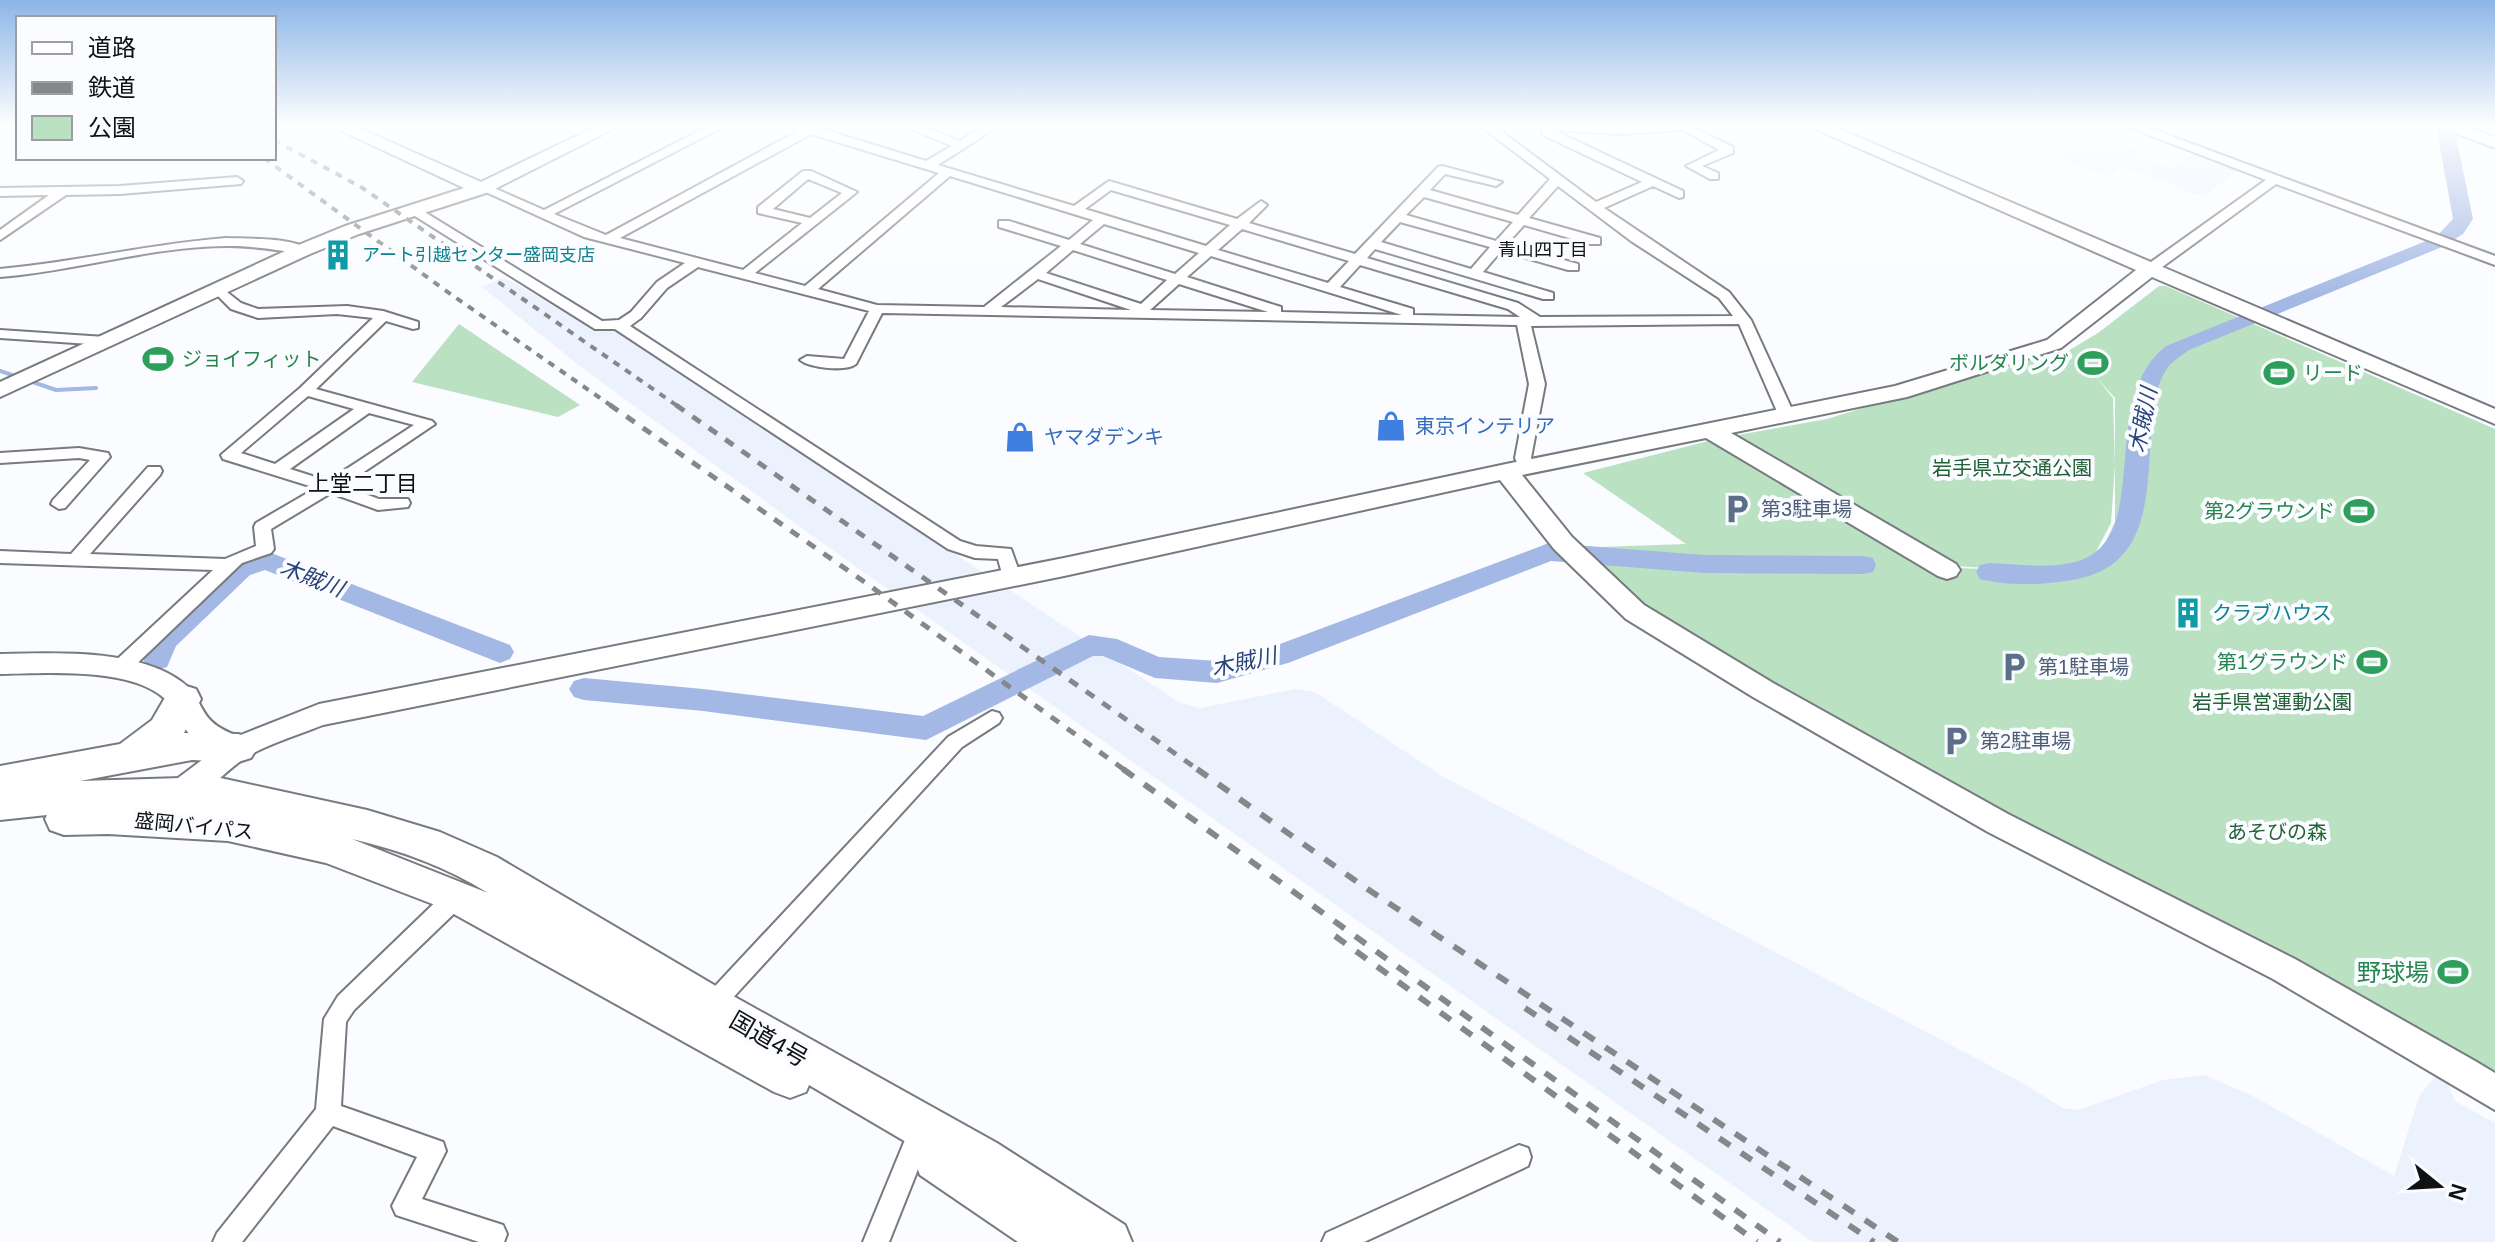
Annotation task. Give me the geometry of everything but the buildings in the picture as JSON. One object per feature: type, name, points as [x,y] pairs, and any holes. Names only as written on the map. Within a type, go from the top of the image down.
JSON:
[{"type":"highway","points":[[73,769],[135,751],[150,743],[176,720],[183,699]]},
{"type":"highway","points":[[0,781],[192,746],[238,748]]},
{"type":"highway","name":"盛岡バイパス","points":[[0,804],[208,803],[330,847],[437,875]]},
{"type":"highway","name":"盛岡バイパス","points":[[0,822],[108,818],[208,803]]},
{"type":"highway","name":"国道4号","points":[[437,875],[483,869],[711,1006],[980,1159],[1108,1242]]},
{"type":"highway","name":"国道4号","points":[[437,875],[916,1144],[1060,1242]]},
{"type":"street","points":[[0,192],[199,183]]},
{"type":"street","points":[[465,183],[608,239],[877,309],[1140,311],[1529,321],[1744,320]]},
{"type":"street","points":[[0,390],[303,250],[352,230],[493,183]]},
{"type":"street","points":[[545,214],[606,183]]},
{"type":"street","points":[[608,239],[712,183]]},
{"type":"street","points":[[796,183],[763,210],[812,222]]},
{"type":"street","points":[[746,274],[851,192],[829,183]]},
{"type":"street","points":[[808,291],[934,183]]},
{"type":"street","points":[[983,183],[1430,318]]},
{"type":"street","points":[[1331,288],[1430,183]]},
{"type":"street","points":[[1474,274],[1554,183]]},
{"type":"street","points":[[1562,183],[1724,295],[1744,320],[1787,416]]},
{"type":"street","points":[[1594,207],[1650,183]]},
{"type":"street","points":[[1654,183],[1679,194]]},
{"type":"street","points":[[1948,183],[2495,417]]},
{"type":"street","points":[[108,818],[208,803],[238,748],[319,715],[1012,577],[1899,392],[2054,344],[2149,270],[2270,183]]},
{"type":"street","points":[[2282,183],[2495,261]]},
{"type":"street","points":[[1075,211],[1109,185],[1513,306],[1529,321],[1537,381],[1523,458],[1517,470]]},
{"type":"street","points":[[0,236],[6,227],[64,190]]},
{"type":"street","points":[[1421,192],[1595,241]]},
{"type":"street","points":[[1140,311],[1261,205]]},
{"type":"street","points":[[413,211],[600,326],[613,323],[620,326],[954,545],[975,552],[1005,553],[1012,577]]},
{"type":"street","points":[[1398,217],[1573,267]]},
{"type":"street","points":[[987,311],[1102,219]]},
{"type":"street","points":[[1004,224],[1294,316]]},
{"type":"street","points":[[0,273],[31,271],[177,244],[263,244],[303,250]]},
{"type":"street","points":[[1372,244],[1548,296]]},
{"type":"street","points":[[620,326],[636,315],[662,285],[696,262]]},
{"type":"street","points":[[1036,274],[1140,311]]},
{"type":"street","points":[[218,289],[234,305],[254,312],[284,316],[329,310],[383,316],[413,325]]},
{"type":"street","points":[[807,360],[849,364],[877,309]]},
{"type":"street","points":[[383,316],[305,391],[229,455],[378,505],[402,503]]},
{"type":"street","points":[[0,334],[105,341]]},
{"type":"street","points":[[119,669],[229,565],[265,549],[262,527],[427,424],[305,391]]},
{"type":"street","points":[[277,470],[366,408]]},
{"type":"street","points":[[1713,432],[1947,570]]},
{"type":"street","points":[[0,458],[79,453],[102,457],[59,504]]},
{"type":"street","points":[[1517,470],[1573,552],[1635,612],[1763,690],[1998,823],[2284,969],[2495,1093]]},
{"type":"street","points":[[74,561],[154,471]]},
{"type":"street","points":[[0,557],[229,565]]},
{"type":"street","points":[[0,664],[38,663],[119,669],[167,685],[183,699],[195,724],[208,736],[238,748]]},
{"type":"street","points":[[711,1006],[955,742],[992,718]]},
{"type":"street","points":[[226,1242],[328,1113],[335,1019],[437,875]]},
{"type":"street","points":[[328,1113],[434,1151],[405,1206],[494,1234]]},
{"type":"street","points":[[876,1242],[916,1144]]},
{"type":"street","points":[[1335,1242],[1519,1157]]},
{"type":"shaded area","points":[[2167,183],[2222,183],[2204,197]]},
{"type":"shaded area","points":[[503,277],[599,330],[611,325],[1180,703],[1200,708],[1295,689],[1315,692],[1442,776],[2019,1081],[2063,1108],[2078,1110],[2163,1080],[2205,1075],[2257,1098],[2394,1176],[2419,1097],[2434,1077],[2445,1076],[2455,1101],[2495,1123],[2495,1242],[1813,1242],[814,537],[585,370],[482,287]]},
{"type":"green space","name":"岩手県営運動公園","points":[[2159,286],[2166,286],[2495,429],[2495,1083],[2015,823],[1640,609],[1570,548],[1686,544],[1583,473],[1720,438],[1953,568],[2021,570],[1954,566],[1727,437],[1827,419],[2039,354],[2053,360],[2098,333]],"holes":[[[2096,377],[2115,398],[2115,465],[2113,398]],[[2115,465],[2115,522],[2093,568],[2037,570],[2089,565],[2111,523]]]},
{"type":"green space","points":[[459,324],[580,405],[558,417],[412,382]]},
{"type":"waterway","name":"木賊川","points":[[2446,238],[2463,219],[2456,183]]},
{"type":"waterway","name":"木賊川","points":[[1990,572],[2045,574],[2073,571],[2099,563],[2115,549],[2126,529],[2132,503],[2146,390],[2154,370],[2166,356],[2181,345],[2435,243]]},
{"type":"waterway","points":[[0,371],[56,390],[96,388]]},
{"type":"waterway","name":"木賊川","points":[[584,689],[703,700],[926,728],[1089,645],[1107,646],[1155,667],[1217,672],[1278,656],[1549,552],[1704,564],[1863,565]]},
{"type":"waterway","name":"木賊川","points":[[157,659],[163,641],[240,568],[266,560],[500,652]]},
{"type":"railway","points":[[298,183],[613,407]]},
{"type":"railway","points":[[354,183],[679,407]]},
{"type":"railway","points":[[610,405],[866,583],[1126,771]]},
{"type":"railway","points":[[676,405],[1200,771]]},
{"type":"railway","points":[[1123,769],[1780,1242]]},
{"type":"railway","points":[[1197,769],[1363,886],[1898,1242]]},
{"type":"railway","points":[[1335,936],[1757,1242]]},
{"type":"railway","points":[[1525,1008],[1874,1242]]},
{"type":"place","name":"アート引越センター盛岡支店","points":[[338,255]]},
{"type":"place","name":"ジョイフィット","points":[[158,359]]},
{"type":"place","name":"ボルダリング","points":[[2093,363]]},
{"type":"place","name":"リード","points":[[2279,373]]},
{"type":"place","name":"東京インテリア","points":[[1391,426]]},
{"type":"place","name":"ヤマダデンキ","points":[[1020,437]]},
{"type":"place","name":"第3駐車場","points":[[1737,509]]},
{"type":"place","name":"第2グラウンド","points":[[2359,511]]},
{"type":"place","name":"クラブハウス","points":[[2188,613]]},
{"type":"place","name":"第1グラウンド","points":[[2372,662]]},
{"type":"place","name":"第1駐車場","points":[[2014,667]]},
{"type":"place","name":"第2駐車場","points":[[1956,741]]},
{"type":"place","name":"野球場","points":[[2453,972]]},
{"type":"district","name":"青山四丁目","points":[[1543,250]]},
{"type":"district","name":"上堂二丁目","points":[[363,483]]},
{"type":"park label","name":"岩手県立交通公園","points":[[2012,468]]},
{"type":"park label","name":"あそびの森","points":[[2277,832]]}]
